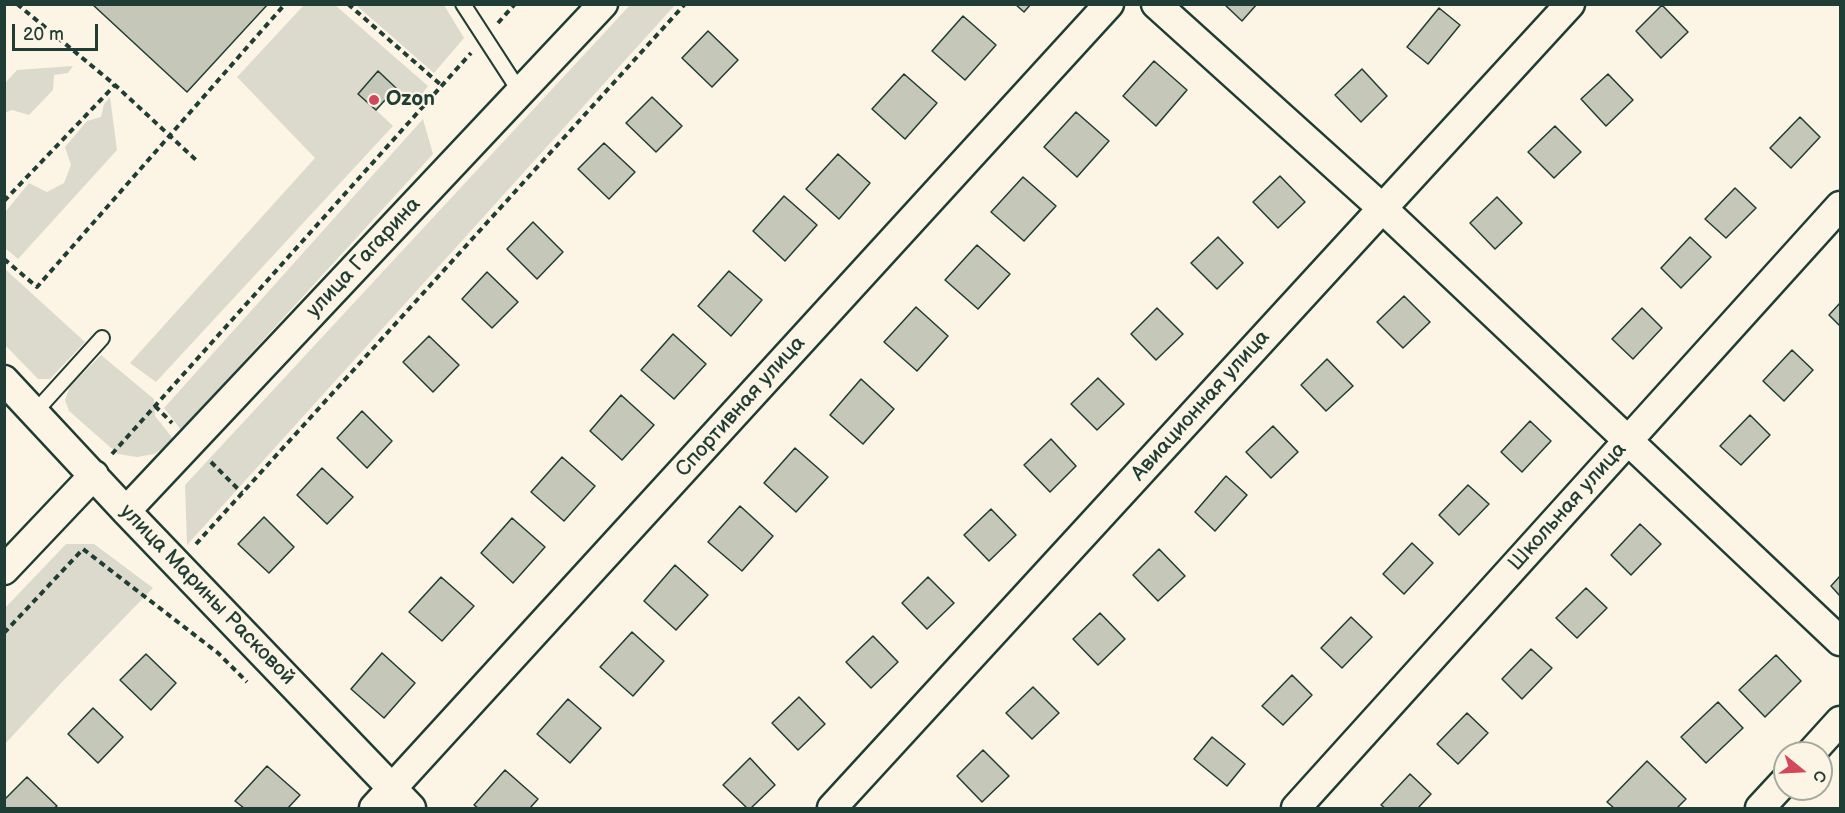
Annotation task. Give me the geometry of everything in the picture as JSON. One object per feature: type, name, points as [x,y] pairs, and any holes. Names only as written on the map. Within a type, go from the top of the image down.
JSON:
[{"type":"street","name":"улица Гагарина","points":[[126,511],[603,4]]},
{"type":"street","name":"Спортивная улица","points":[[392,802],[1109,4]]},
{"type":"street","points":[[1156,4],[1382,208],[1840,641]]},
{"type":"street","name":"Авиационная улица","points":[[832,808],[1570,4]]},
{"type":"street","name":"Школьная улица","points":[[1296,808],[1840,206]]},
{"type":"street","name":"улица Марины Расковой","points":[[4,380],[177,564],[392,802]]},
{"type":"street","points":[[4,570],[94,475]]},
{"type":"street","points":[[1822,741],[1840,721]]},
{"type":"street","points":[[1760,808],[1773,794]]},
{"type":"lane","points":[[463,4],[520,92]]},
{"type":"lane","points":[[34,412],[102,338]]},
{"type":"path","points":[[17,4],[115,85],[196,160]]},
{"type":"path","points":[[4,259],[37,287],[285,4]]},
{"type":"path","points":[[348,4],[441,85]]},
{"type":"path","points":[[94,475],[514,4]]},
{"type":"path","points":[[177,564],[685,4]]},
{"type":"path","points":[[4,201],[115,85]]},
{"type":"path","points":[[4,633],[83,549],[218,653],[250,686]]},
{"type":"shaded area","points":[[631,4],[675,5],[187,545],[185,485]]},
{"type":"shaded area","points":[[304,5],[335,5],[428,86],[414,105],[379,72],[359,94],[393,126],[156,382],[130,363],[315,158],[237,77]]},
{"type":"shaded area","points":[[356,5],[444,5],[464,38],[434,73]]},
{"type":"shaded area","points":[[73,66],[68,73],[54,75],[53,90],[29,115],[12,110],[5,113],[5,83],[17,70]]},
{"type":"shaded area","points":[[110,97],[117,150],[18,259],[5,248],[6,211],[29,183],[47,192],[64,183],[71,165],[65,147],[87,121],[101,117],[104,104]]},
{"type":"shaded area","points":[[423,119],[433,154],[181,430],[164,408]]},
{"type":"shaded area","points":[[5,269],[85,342],[50,379],[38,379],[5,345]]},
{"type":"shaded area","points":[[101,355],[154,399],[155,416],[175,441],[154,454],[137,457],[118,454],[69,411],[65,400],[70,386]]},
{"type":"shaded area","points":[[66,544],[94,544],[153,588],[5,744],[5,608]]},
{"type":"building","points":[[92,4],[268,4],[187,92]]},
{"type":"building","points":[[1015,4],[1031,4],[1024,12]]},
{"type":"building","points":[[1224,4],[1257,4],[1242,21]]},
{"type":"building","points":[[1662,5],[1688,32],[1661,58],[1636,31]]},
{"type":"building","points":[[1439,8],[1460,25],[1428,64],[1407,47]]},
{"type":"building","points":[[963,16],[996,45],[965,80],[932,51]]},
{"type":"building","points":[[708,31],[738,60],[712,87],[682,58]]},
{"type":"building","points":[[1154,61],[1187,90],[1156,126],[1123,96]]},
{"type":"building","points":[[1362,69],[1387,96],[1361,122],[1335,95]]},
{"type":"building","points":[[378,71],[396,88],[376,110],[358,94]]},
{"type":"building","points":[[904,74],[937,103],[905,139],[872,109]]},
{"type":"building","points":[[1608,74],[1633,100],[1606,126],[1581,99]]},
{"type":"building","points":[[652,97],[682,126],[656,152],[626,123]]},
{"type":"building","points":[[1076,112],[1109,141],[1077,177],[1044,147]]},
{"type":"building","points":[[1800,117],[1820,137],[1791,168],[1770,148]]},
{"type":"building","points":[[1555,126],[1581,152],[1554,178],[1528,152]]},
{"type":"building","points":[[604,143],[635,172],[609,199],[578,169]]},
{"type":"building","points":[[838,154],[870,183],[839,219],[806,189]]},
{"type":"building","points":[[1280,176],[1305,202],[1278,228],[1253,202]]},
{"type":"building","points":[[1023,177],[1056,206],[1024,241],[991,212]]},
{"type":"building","points":[[1735,188],[1756,208],[1726,238],[1705,219]]},
{"type":"building","points":[[784,196],[817,225],[785,261],[753,231]]},
{"type":"building","points":[[1497,197],[1522,223],[1495,249],[1470,223]]},
{"type":"building","points":[[533,222],[563,252],[537,279],[507,249]]},
{"type":"building","points":[[1218,237],[1243,263],[1217,289],[1191,263]]},
{"type":"building","points":[[1690,237],[1711,257],[1681,288],[1661,268]]},
{"type":"building","points":[[977,245],[1010,274],[978,309],[945,280]]},
{"type":"building","points":[[729,271],[762,300],[731,336],[698,306]]},
{"type":"building","points":[[487,272],[518,302],[492,328],[462,299]]},
{"type":"building","points":[[1404,296],[1430,322],[1403,348],[1377,322]]},
{"type":"building","points":[[1840,303],[1840,326],[1829,315]]},
{"type":"building","points":[[916,307],[948,336],[917,371],[884,342]]},
{"type":"building","points":[[1157,308],[1183,334],[1156,360],[1131,334]]},
{"type":"building","points":[[1642,308],[1662,328],[1633,359],[1612,339]]},
{"type":"building","points":[[673,334],[706,364],[674,399],[641,370]]},
{"type":"building","points":[[429,336],[459,365],[433,392],[403,362]]},
{"type":"building","points":[[1792,350],[1813,370],[1784,401],[1763,381]]},
{"type":"building","points":[[1327,359],[1353,386],[1326,411],[1301,385]]},
{"type":"building","points":[[1098,378],[1124,404],[1097,430],[1071,404]]},
{"type":"building","points":[[861,379],[894,409],[863,444],[830,415]]},
{"type":"building","points":[[621,395],[654,425],[622,460],[590,431]]},
{"type":"building","points":[[362,411],[392,441],[367,468],[337,438]]},
{"type":"building","points":[[1750,415],[1770,435],[1741,465],[1720,446]]},
{"type":"building","points":[[1530,421],[1551,441],[1522,472],[1501,452]]},
{"type":"building","points":[[1273,426],[1298,452],[1271,478],[1246,452]]},
{"type":"building","points":[[1051,439],[1076,466],[1050,492],[1024,465]]},
{"type":"building","points":[[795,448],[828,477],[796,512],[764,483]]},
{"type":"building","points":[[562,457],[595,486],[564,521],[531,492]]},
{"type":"building","points":[[322,468],[353,497],[327,524],[297,495]]},
{"type":"building","points":[[1226,476],[1247,495],[1215,531],[1195,512]]},
{"type":"building","points":[[1468,485],[1489,504],[1459,535],[1439,515]]},
{"type":"building","points":[[740,506],[773,536],[742,571],[708,542]]},
{"type":"building","points":[[991,509],[1016,535],[989,561],[964,535]]},
{"type":"building","points":[[264,517],[294,547],[269,573],[238,544]]},
{"type":"building","points":[[512,518],[545,547],[513,583],[481,553]]},
{"type":"building","points":[[1640,524],[1661,544],[1631,575],[1611,555]]},
{"type":"building","points":[[1412,543],[1433,563],[1404,594],[1383,574]]},
{"type":"building","points":[[1159,549],[1185,576],[1158,601],[1133,575]]},
{"type":"building","points":[[675,565],[708,595],[676,630],[644,601]]},
{"type":"building","points":[[1840,576],[1840,596],[1831,586]]},
{"type":"building","points":[[441,577],[474,606],[442,641],[409,612]]},
{"type":"building","points":[[928,577],[954,603],[927,629],[902,603]]},
{"type":"building","points":[[1586,588],[1607,608],[1577,638],[1556,618]]},
{"type":"building","points":[[1100,613],[1125,639],[1098,665],[1073,639]]},
{"type":"building","points":[[1351,617],[1372,637],[1342,668],[1321,648]]},
{"type":"building","points":[[632,632],[664,661],[633,696],[600,667]]},
{"type":"building","points":[[873,636],[898,662],[871,688],[846,662]]},
{"type":"building","points":[[1531,649],[1552,668],[1522,699],[1502,679]]},
{"type":"building","points":[[382,653],[415,683],[384,718],[351,689]]},
{"type":"building","points":[[146,654],[176,683],[151,710],[120,680]]},
{"type":"building","points":[[1776,655],[1801,681],[1765,717],[1739,690]]},
{"type":"building","points":[[1292,675],[1312,695],[1283,725],[1262,706]]},
{"type":"building","points":[[1033,687],[1059,713],[1032,739],[1006,713]]},
{"type":"building","points":[[799,697],[825,724],[798,750],[772,723]]},
{"type":"building","points":[[568,699],[601,728],[570,763],[537,734]]},
{"type":"building","points":[[1718,702],[1743,728],[1706,763],[1681,737]]},
{"type":"building","points":[[93,708],[123,737],[98,763],[68,734]]},
{"type":"building","points":[[1467,713],[1488,733],[1458,764],[1437,744]]},
{"type":"building","points":[[1212,737],[1245,764],[1227,786],[1194,759]]},
{"type":"building","points":[[983,750],[1009,776],[982,802],[957,776]]},
{"type":"building","points":[[750,758],[775,785],[751,808],[747,808],[723,785]]},
{"type":"building","points":[[1647,761],[1686,799],[1677,808],[1614,808],[1607,802]]},
{"type":"building","points":[[267,766],[300,795],[288,808],[244,808],[235,801]]},
{"type":"building","points":[[505,770],[538,799],[530,808],[478,808],[474,805]]},
{"type":"building","points":[[1410,774],[1431,794],[1418,808],[1385,808],[1381,805]]},
{"type":"building","points":[[27,777],[57,806],[54,808],[4,807],[4,800]]},
{"type":"place","name":"Ozon","points":[[374,100]]}]
